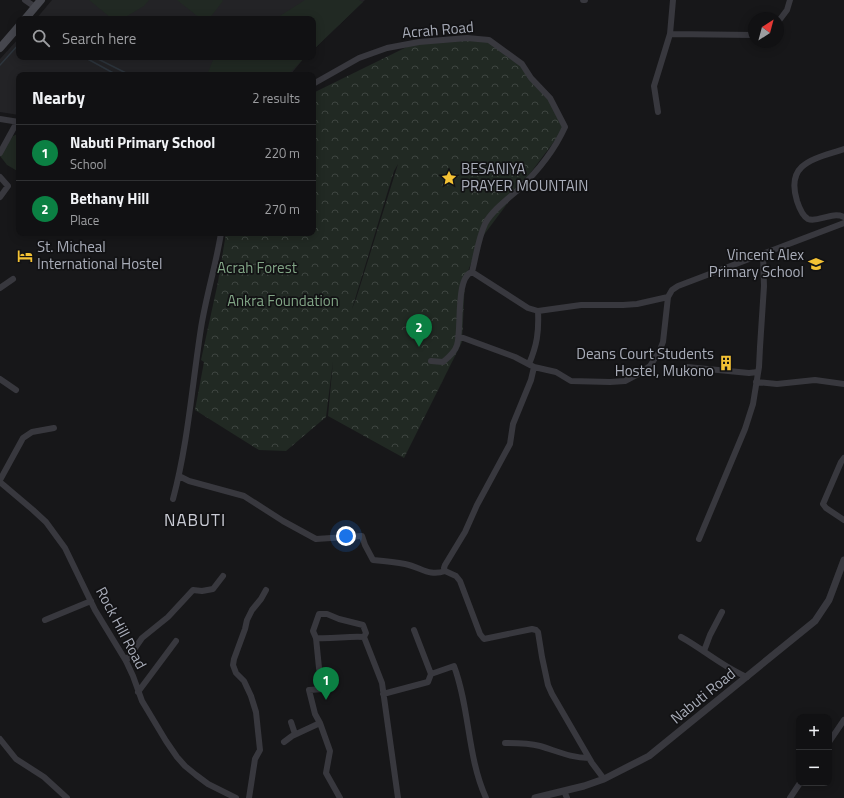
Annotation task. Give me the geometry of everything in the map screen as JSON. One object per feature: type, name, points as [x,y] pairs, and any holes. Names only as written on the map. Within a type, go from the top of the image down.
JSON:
[{"type":"main road","points":[[28,16],[41,0]]},
{"type":"main road","points":[[0,48],[16,29]]},
{"type":"street","points":[[25,0],[36,7]]},
{"type":"street","points":[[658,112],[654,86],[655,79],[663,61],[670,34],[673,0]]},
{"type":"street","points":[[784,14],[790,0]]},
{"type":"street","points":[[670,34],[748,35]]},
{"type":"street","name":"Acrah Road","points":[[316,82],[359,58],[387,48],[419,42],[474,38],[488,40],[522,64],[531,78],[550,98],[565,127],[545,161],[485,223],[472,272]]},
{"type":"street","points":[[0,119],[16,122]]},
{"type":"street","points":[[0,153],[16,125]]},
{"type":"street","points":[[844,149],[817,158],[800,167],[796,173],[794,182],[797,199],[802,214],[807,218],[812,219],[836,215],[844,217]]},
{"type":"street","points":[[0,177],[8,186],[0,198]]},
{"type":"street","points":[[458,336],[515,357],[532,365],[556,372],[571,381],[625,381],[631,379],[650,366],[661,348],[668,296],[672,290],[678,286],[844,223]]},
{"type":"street","points":[[173,499],[179,476],[191,406],[203,318],[217,260],[221,236]]},
{"type":"street","points":[[699,539],[753,404],[758,372],[764,286],[763,254]]},
{"type":"street","points":[[431,361],[443,362],[456,347],[459,308],[464,281],[466,275],[472,272],[528,308],[538,311],[581,305],[637,304],[668,296]]},
{"type":"street","points":[[0,288],[13,279]]},
{"type":"street","points":[[445,571],[445,566],[465,532],[477,505],[510,444],[513,424],[531,380],[533,354],[538,337],[538,311]]},
{"type":"street","points":[[687,366],[749,373],[758,372]]},
{"type":"street","points":[[0,380],[16,390]]},
{"type":"street","points":[[756,382],[777,384],[815,380],[844,384]]},
{"type":"street","points":[[0,481],[23,438],[32,432],[54,428]]},
{"type":"street","points":[[844,458],[840,462],[823,504],[826,508],[844,520]]},
{"type":"street","points":[[179,476],[189,481],[244,496],[316,539],[362,536],[373,560],[407,564],[437,574],[445,571],[456,576],[460,581],[480,634],[484,639],[532,629],[536,630],[538,632],[548,686],[589,758],[604,778]]},
{"type":"street","name":"Rock Hill Road","points":[[0,481],[33,510],[57,535],[104,626],[126,661],[145,706],[166,741],[185,766],[208,784],[236,798]]},
{"type":"street","name":"Nabuti Road","points":[[535,798],[584,786],[649,756],[814,621],[829,600],[844,560]]},
{"type":"street","points":[[126,661],[142,638],[168,617],[193,590],[202,591],[214,589],[223,576]]},
{"type":"street","points":[[249,798],[255,759],[260,750],[256,712],[244,681],[236,673],[233,665],[247,620],[266,590]]},
{"type":"street","points":[[45,620],[90,600]]},
{"type":"street","points":[[704,651],[710,635],[722,612]]},
{"type":"street","points":[[340,798],[326,773],[330,751],[320,723],[315,714],[309,690],[324,689],[319,668],[316,638],[313,631],[319,614],[327,614],[339,619],[363,625],[366,633],[364,637],[382,683],[398,798]]},
{"type":"street","points":[[383,694],[428,682],[431,674],[414,630]]},
{"type":"street","points":[[316,638],[351,636],[364,637]]},
{"type":"street","points":[[681,637],[732,670],[747,677]]},
{"type":"street","points":[[138,692],[176,641]]},
{"type":"street","points":[[431,674],[454,666],[461,689],[475,768],[486,798]]},
{"type":"street","points":[[832,738],[844,720]]},
{"type":"street","points":[[291,722],[295,734]]},
{"type":"street","points":[[284,742],[295,734],[320,723]]},
{"type":"street","points":[[0,739],[16,759],[44,777],[67,798]]},
{"type":"street","points":[[504,743],[539,746],[578,758],[589,758]]},
{"type":"street","points":[[790,798],[798,786]]},
{"type":"street","points":[[564,791],[567,798]]},
{"type":"shaded area","points":[[52,0],[365,0],[316,47],[316,16],[39,16]]},
{"type":"shaded area","points":[[16,41],[16,60],[302,60],[292,72],[16,72],[16,115],[0,112],[0,59]]},
{"type":"green space","points":[[89,0],[149,0],[144,6],[127,16],[109,16]]},
{"type":"green space","points":[[177,0],[223,1],[211,16],[197,16]]},
{"type":"green space","points":[[305,0],[359,0],[363,2],[316,47],[316,16],[280,16]]},
{"type":"green space","points":[[421,40],[489,40],[522,64],[551,98],[565,127],[480,240],[465,279],[462,342],[404,458],[328,416],[333,361],[326,417],[286,451],[259,450],[195,410],[204,362],[201,360],[218,282],[226,236],[316,236],[316,92]],"holes":[[[398,164],[356,299],[352,309],[394,171]]]},
{"type":"green space","points":[[213,60],[302,60],[291,72],[208,72]]},
{"type":"green space","points":[[16,134],[16,170],[7,165],[0,156],[13,136]]},
{"type":"waterway","points":[[0,65],[16,47]]},
{"type":"waterway","points":[[90,60],[112,72]]},
{"type":"waterway","points":[[100,60],[124,72]]},
{"type":"place","name":"BESANIYA PRAYER MOUNTAIN","points":[[449,178]]},
{"type":"place","name":"St. Micheal International Hostel","points":[[25,256]]},
{"type":"place","name":"Vincent Alex Primary School","points":[[816,264]]},
{"type":"place","name":"Bethany Hill","points":[[419,347]]},
{"type":"place","name":"Deans Court Students Hostel, Mukono","points":[[726,363]]},
{"type":"place","name":"Nabuti Primary School","points":[[326,700]]},
{"type":"district","name":"NABUTI","points":[[195,520]]},
{"type":"park label","name":"Acrah Forest","points":[[257,268]]},
{"type":"park label","name":"Ankra Foundation","points":[[283,301]]}]
